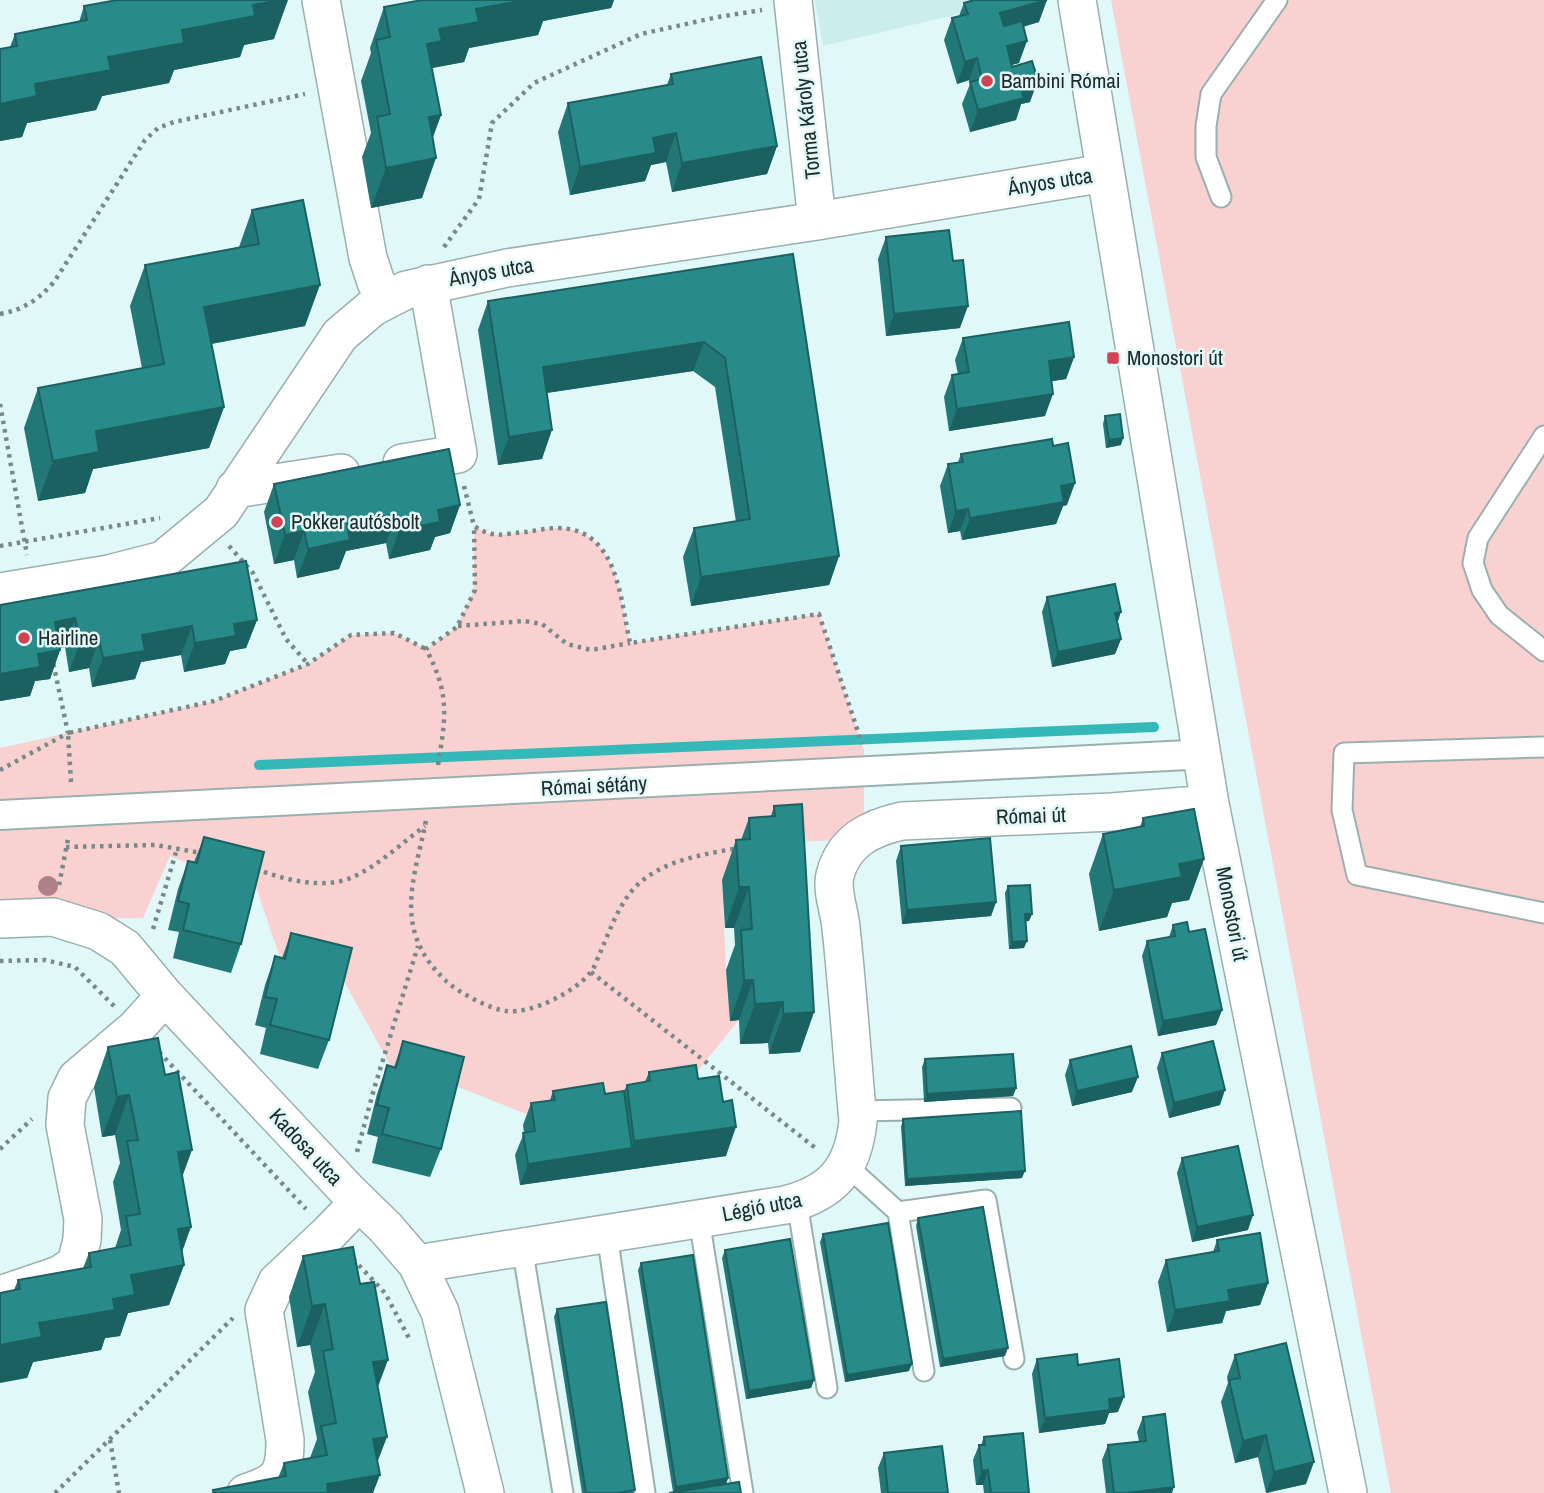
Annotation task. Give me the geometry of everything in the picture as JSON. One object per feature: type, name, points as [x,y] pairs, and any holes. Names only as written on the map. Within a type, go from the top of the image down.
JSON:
[{"type":"street","points":[[321,0],[368,258],[376,282],[387,299]]},
{"type":"street","name":"Monostori út","points":[[1077,0],[1210,804],[1349,1493]]},
{"type":"street","name":"Torma Károly utca","points":[[793,2],[817,221]]},
{"type":"street","name":"Ányos utca","points":[[16,589],[109,574],[163,560],[222,512],[340,335],[373,307],[406,290],[432,268],[507,268],[817,221],[1105,173]]},
{"type":"street","points":[[235,489],[458,454],[432,268]]},
{"type":"street","name":"Római sétány","points":[[0,815],[435,783],[1188,755]]},
{"type":"street","name":"Római út","points":[[857,839],[877,827],[902,821],[1088,814],[1210,804]]},
{"type":"street","name":"Légió utca","points":[[417,1264],[797,1202],[808,1199],[842,1174],[856,1139],[857,1111],[835,877],[844,857],[857,839]]},
{"type":"street","name":"Kadosa utca","points":[[0,919],[53,917],[98,931],[125,948],[165,996],[417,1264],[440,1312],[485,1493]]},
{"type":"street","points":[[0,1295],[59,1275],[76,1264],[82,1240],[83,1219],[65,1125],[68,1098],[76,1078],[136,1028],[165,996]]},
{"type":"street","points":[[246,1493],[270,1485],[280,1474],[285,1458],[285,1440],[264,1310],[277,1282],[329,1233],[353,1196]]},
{"type":"lane","points":[[1221,197],[1206,158],[1206,126],[1211,94],[1277,0]]},
{"type":"lane","points":[[1544,436],[1478,538],[1473,563],[1482,590],[1499,615],[1544,651]]},
{"type":"lane","points":[[1544,747],[1344,752],[1342,810],[1357,875],[1544,913]]},
{"type":"lane","points":[[857,1111],[1011,1108]]},
{"type":"lane","points":[[846,1165],[898,1212],[924,1371]]},
{"type":"lane","points":[[898,1212],[986,1200],[1014,1359]]},
{"type":"lane","points":[[797,1202],[827,1388]]},
{"type":"lane","points":[[699,1219],[743,1493]]},
{"type":"lane","points":[[607,1234],[646,1493]]},
{"type":"lane","points":[[522,1247],[563,1493]]},
{"type":"path","points":[[432,268],[479,199],[492,124],[534,83],[641,34],[793,2]]},
{"type":"path","points":[[0,314],[18,311],[41,298],[145,140],[158,128],[189,117],[337,87]]},
{"type":"path","points":[[0,404],[25,542],[16,589]]},
{"type":"path","points":[[426,649],[457,627],[474,590],[474,526],[458,454]]},
{"type":"path","points":[[0,546],[172,515]]},
{"type":"path","points":[[209,523],[253,573],[286,639],[308,664]]},
{"type":"path","points":[[474,526],[488,536],[558,528],[579,532],[599,543],[611,561],[630,643]]},
{"type":"path","points":[[457,627],[524,621],[542,624],[567,644],[591,650],[819,614],[864,751]]},
{"type":"path","points":[[0,770],[68,733],[215,701],[308,664],[351,635],[394,632],[426,649],[437,671],[445,698],[435,783],[410,893],[412,922],[419,945],[432,967],[451,985],[480,1002],[506,1012],[526,1010],[547,1003],[571,990],[591,972],[626,899],[641,881],[659,870],[687,859],[741,847]]},
{"type":"path","points":[[50,649],[68,733],[73,811],[53,917]]},
{"type":"path","points":[[254,869],[276,877],[314,884],[351,878],[425,826]]},
{"type":"path","points":[[66,847],[156,845],[210,855]]},
{"type":"path","points":[[142,967],[177,849]]},
{"type":"path","points":[[353,1196],[370,1114],[419,945]]},
{"type":"path","points":[[0,961],[45,960],[75,967],[136,1028],[385,1293],[416,1352]]},
{"type":"path","points":[[591,972],[821,1153],[846,1165]]},
{"type":"path","points":[[55,1493],[237,1313]]},
{"type":"path","points":[[110,1439],[119,1493]]},
{"type":"shaded area","points":[[815,0],[1018,0],[823,46]]},
{"type":"shaded area","points":[[1111,0],[1544,0],[1544,1493],[1391,1493]]},
{"type":"shaded area","points":[[474,526],[498,535],[557,528],[577,531],[593,540],[613,569],[630,643],[819,614],[864,751],[864,813],[857,839],[755,844],[722,880],[726,970],[739,1020],[683,1089],[547,1122],[453,1085],[393,1070],[341,976],[281,961],[254,881],[193,866],[170,856],[143,918],[0,919],[0,748],[214,701],[308,664],[351,635],[394,633],[426,649],[457,627],[474,590]]},
{"type":"building","points":[[117,0],[281,0],[253,5],[255,16],[182,30],[184,43],[108,57],[111,70],[35,84],[37,96],[0,104],[0,49],[17,46],[15,34],[87,20],[84,6]]},
{"type":"building","points":[[422,0],[526,0],[476,9],[479,22],[439,29],[442,41],[427,44],[441,115],[429,117],[436,158],[386,168],[377,117],[390,114],[376,40],[390,37],[384,7]]},
{"type":"building","points":[[974,0],[1047,0],[1000,13],[1004,26],[1022,21],[1027,41],[1007,46],[1012,67],[1032,61],[1038,80],[1020,85],[1024,98],[978,110],[970,82],[982,79],[977,58],[965,62],[952,18],[968,14],[964,3]]},
{"type":"building","points":[[761,57],[777,146],[682,163],[676,133],[653,138],[656,153],[580,167],[568,103],[673,84],[671,74]]},
{"type":"building","points":[[303,200],[320,285],[204,307],[224,407],[96,431],[99,452],[53,461],[38,388],[164,364],[145,265],[259,244],[252,210]]},
{"type":"building","points":[[949,230],[953,261],[963,260],[968,306],[894,314],[886,237]]},
{"type":"building","points":[[793,254],[839,556],[701,577],[694,528],[750,519],[725,358],[704,342],[543,367],[552,430],[509,437],[488,301]]},
{"type":"building","points":[[1069,322],[1074,357],[1049,361],[1053,394],[957,409],[952,375],[969,372],[963,338]]},
{"type":"building","points":[[1120,414],[1123,438],[1109,440],[1105,416]]},
{"type":"building","points":[[1052,439],[1053,446],[1068,443],[1075,483],[1061,486],[1064,502],[970,518],[968,509],[956,511],[948,464],[963,462],[961,454]]},
{"type":"building","points":[[449,449],[460,505],[438,510],[440,522],[399,530],[396,514],[347,524],[350,540],[308,549],[304,531],[285,535],[274,484]]},
{"type":"building","points":[[246,561],[257,620],[234,624],[236,636],[195,643],[192,626],[142,635],[145,651],[103,658],[99,639],[80,643],[75,618],[55,622],[60,650],[38,654],[40,667],[0,674],[0,605]]},
{"type":"building","points":[[1115,584],[1121,612],[1115,613],[1121,639],[1058,652],[1047,597]]},
{"type":"building","points":[[802,804],[814,1012],[783,1014],[783,1002],[755,1004],[753,980],[744,980],[741,930],[752,929],[749,887],[739,887],[736,840],[750,839],[749,818],[775,816],[774,806]]},
{"type":"building","points":[[1194,809],[1204,859],[1179,864],[1182,877],[1114,890],[1103,834],[1144,826],[1143,818]]},
{"type":"building","points":[[204,837],[264,852],[241,944],[183,930],[189,904],[178,901],[188,861],[197,863]]},
{"type":"building","points":[[990,838],[996,902],[907,910],[901,846]]},
{"type":"building","points":[[1030,885],[1032,914],[1025,914],[1027,941],[1012,942],[1008,886]]},
{"type":"building","points":[[1187,922],[1189,932],[1205,929],[1222,1010],[1163,1021],[1147,941],[1175,936],[1173,925]]},
{"type":"building","points":[[291,933],[352,948],[329,1040],[270,1025],[277,999],[265,997],[275,956],[285,959]]},
{"type":"building","points":[[158,1038],[165,1075],[178,1072],[192,1150],[178,1152],[191,1227],[178,1229],[184,1265],[131,1275],[135,1295],[113,1299],[115,1310],[39,1323],[42,1337],[0,1345],[0,1293],[20,1289],[18,1280],[91,1267],[89,1253],[131,1245],[126,1216],[140,1214],[127,1141],[138,1140],[129,1095],[117,1097],[108,1047]]},
{"type":"building","points":[[403,1041],[464,1057],[441,1149],[382,1134],[389,1108],[377,1105],[387,1065],[396,1068]]},
{"type":"building","points":[[1213,1041],[1225,1090],[1174,1103],[1162,1053]]},
{"type":"building","points":[[1131,1046],[1138,1077],[1077,1091],[1070,1060]]},
{"type":"building","points":[[1013,1054],[1016,1088],[927,1094],[925,1059]]},
{"type":"building","points":[[696,1065],[698,1079],[719,1076],[723,1102],[732,1100],[736,1127],[634,1141],[627,1085],[650,1081],[649,1072]]},
{"type":"building","points":[[603,1083],[605,1094],[624,1091],[632,1148],[528,1164],[523,1133],[535,1131],[531,1103],[555,1100],[553,1091]]},
{"type":"building","points":[[1021,1111],[1025,1171],[907,1179],[903,1119]]},
{"type":"building","points":[[1238,1146],[1253,1215],[1197,1227],[1182,1158]]},
{"type":"building","points":[[983,1207],[1008,1348],[943,1359],[918,1218]]},
{"type":"building","points":[[888,1223],[912,1364],[847,1375],[823,1234]]},
{"type":"building","points":[[1260,1233],[1268,1283],[1228,1290],[1230,1301],[1175,1310],[1166,1260],[1219,1251],[1217,1240]]},
{"type":"building","points":[[790,1239],[814,1380],[749,1391],[725,1250]]},
{"type":"building","points":[[353,1247],[360,1284],[374,1282],[388,1360],[373,1362],[387,1437],[373,1439],[380,1475],[327,1484],[328,1493],[214,1493],[213,1490],[286,1476],[284,1463],[327,1455],[321,1426],[336,1423],[323,1351],[333,1349],[325,1304],[312,1306],[303,1256]]},
{"type":"building","points":[[693,1255],[728,1478],[676,1487],[641,1263]]},
{"type":"building","points":[[606,1302],[635,1490],[586,1493],[557,1309]]},
{"type":"building","points":[[1286,1343],[1314,1462],[1274,1472],[1266,1435],[1243,1441],[1229,1380],[1240,1378],[1235,1355]]},
{"type":"building","points":[[1077,1354],[1078,1365],[1119,1359],[1124,1397],[1109,1399],[1110,1410],[1045,1418],[1037,1359]]},
{"type":"building","points":[[1165,1414],[1174,1487],[1114,1493],[1108,1445],[1146,1441],[1143,1417]]},
{"type":"building","points":[[1023,1433],[1029,1493],[991,1493],[988,1470],[982,1471],[979,1445],[985,1445],[984,1437]]},
{"type":"building","points":[[942,1446],[948,1493],[888,1493],[884,1453]]},
{"type":"building","points":[[739,1482],[741,1493],[669,1493]]},
{"type":"waterway","points":[[259,765],[1154,727]]},
{"type":"place","name":"Bambini Római","points":[[987,81]]},
{"type":"place","name":"Monostori út","points":[[1113,358]]},
{"type":"place","name":"Pokker autósbolt","points":[[277,522]]},
{"type":"place","name":"Hairline","points":[[24,638]]}]
